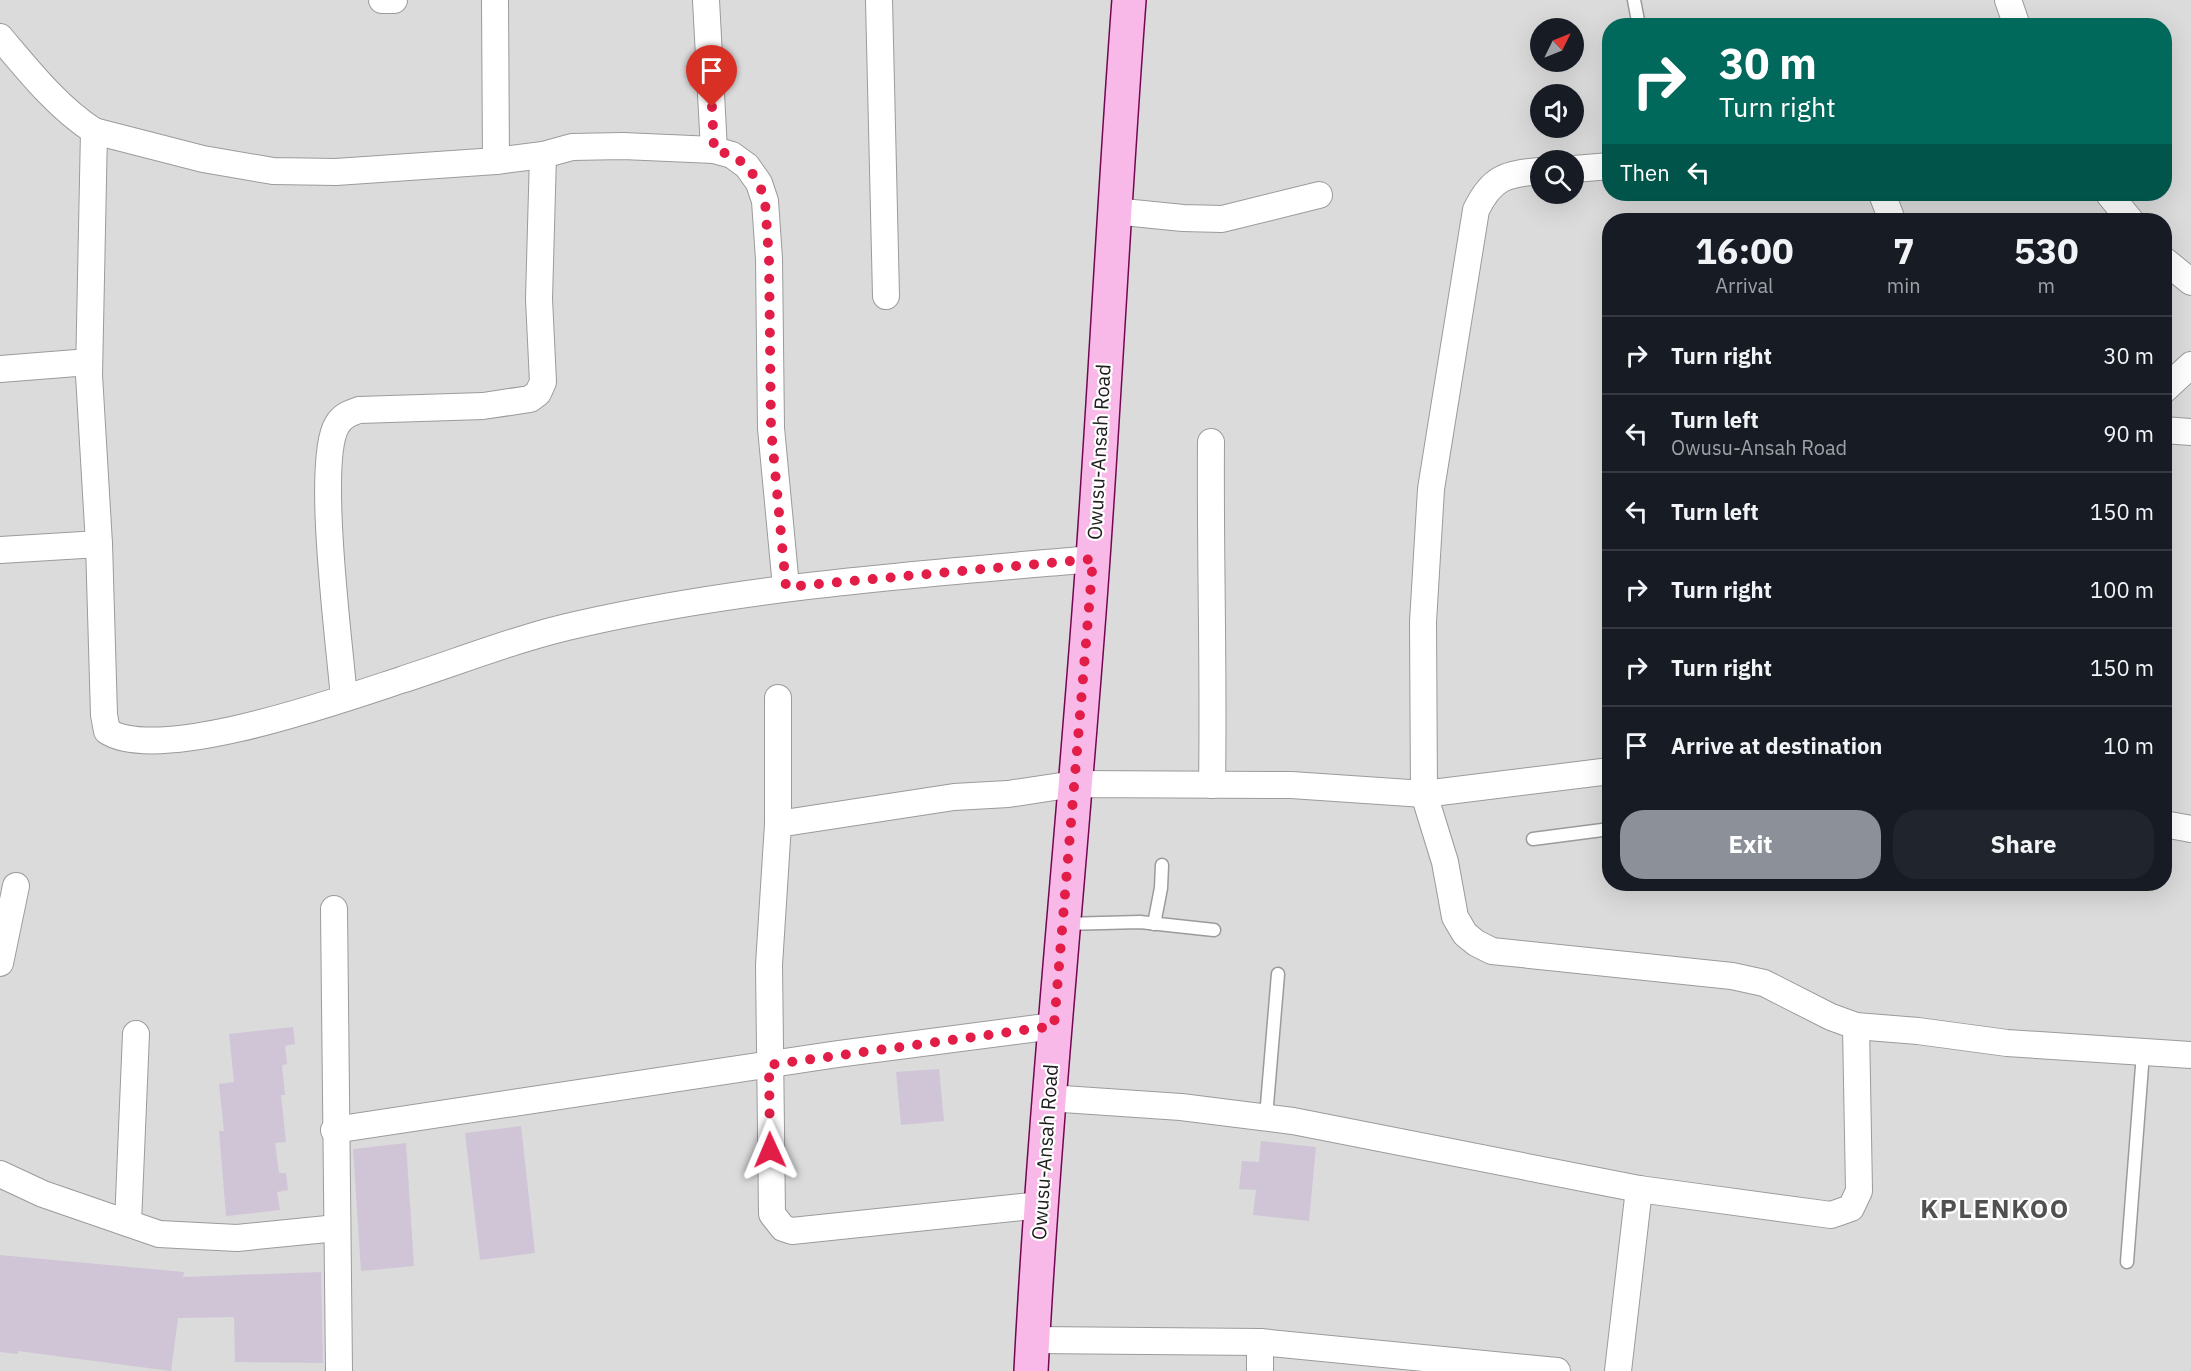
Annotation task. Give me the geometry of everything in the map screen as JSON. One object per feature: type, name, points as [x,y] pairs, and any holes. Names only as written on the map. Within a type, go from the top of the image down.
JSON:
[{"type":"street","points":[[382,0],[394,0]]},
{"type":"street","points":[[495,0],[496,161]]},
{"type":"street","points":[[706,0],[714,150]]},
{"type":"street","points":[[879,0],[886,296]]},
{"type":"street","name":"Owusu-Ansah Road","points":[[1032,1356],[1048,1098],[1093,559],[1113,211],[1129,0]]},
{"type":"street","points":[[2008,0],[2014,18]]},
{"type":"street","points":[[0,37],[76,120],[94,131],[203,159],[273,171],[336,172],[496,161],[543,155],[572,147],[623,146],[714,150],[732,155],[747,166],[759,183],[765,201],[769,259],[771,428],[786,587]]},
{"type":"street","points":[[94,131],[89,362],[99,544],[104,715],[107,731],[117,738],[139,742],[241,728],[345,698],[578,624],[786,587],[1093,559]]},
{"type":"street","points":[[345,698],[328,523],[330,440],[344,415],[359,410],[483,406],[530,399],[537,393],[543,382],[539,299],[543,155]]},
{"type":"street","points":[[1584,168],[1602,166]]},
{"type":"street","points":[[1530,172],[1509,174],[1492,184],[1476,210],[1431,489],[1423,622],[1424,794],[1445,862],[1455,917],[1465,933],[1476,943],[1492,951],[1673,969],[1764,983],[1831,1017],[1856,1026],[1918,1031],[2007,1043],[2191,1055]]},
{"type":"street","points":[[1113,211],[1183,218],[1221,219],[1319,195]]},
{"type":"street","points":[[2115,201],[2124,213]]},
{"type":"street","points":[[2172,267],[2191,282]]},
{"type":"street","points":[[0,369],[89,362]]},
{"type":"street","points":[[2172,382],[2191,364]]},
{"type":"street","points":[[2172,431],[2191,432]]},
{"type":"street","points":[[1211,442],[1209,586],[1214,681],[1212,784]]},
{"type":"street","points":[[0,550],[99,544]]},
{"type":"street","points":[[778,698],[778,824],[768,965],[772,1214],[783,1228],[792,1231],[1041,1205]]},
{"type":"street","points":[[778,824],[954,797],[1008,794],[1074,784],[1291,785],[1424,794],[1602,772]]},
{"type":"street","points":[[2172,825],[2191,829]]},
{"type":"street","points":[[0,963],[16,886]]},
{"type":"street","points":[[334,909],[334,1130],[339,1371]]},
{"type":"street","points":[[334,1130],[769,1065],[1054,1026]]},
{"type":"street","points":[[1048,1098],[1181,1107],[1266,1118],[1365,1134],[1638,1189],[1831,1215],[1851,1208],[1859,1191],[1856,1026]]},
{"type":"street","points":[[128,1223],[136,1034]]},
{"type":"street","points":[[0,1174],[43,1194],[159,1234],[237,1238],[337,1228]]},
{"type":"street","points":[[1618,1371],[1638,1189]]},
{"type":"street","points":[[1032,1356],[1260,1342],[1557,1371]]},
{"type":"street","points":[[1260,1342],[1260,1371]]},
{"type":"lane","points":[[1634,0],[1637,18]]},
{"type":"lane","points":[[1533,839],[1602,830]]},
{"type":"lane","points":[[1154,924],[1161,888],[1162,866]]},
{"type":"lane","points":[[1062,924],[1154,924],[1214,930]]},
{"type":"lane","points":[[1266,1118],[1278,974]]},
{"type":"lane","points":[[2127,1262],[2143,1053]]},
{"type":"shaded area","points":[[0,0],[2191,0],[2191,1371],[0,1371]]},
{"type":"building","points":[[293,1027],[295,1044],[285,1046],[287,1064],[282,1065],[285,1095],[281,1095],[286,1142],[275,1143],[279,1173],[286,1173],[288,1190],[277,1192],[280,1210],[226,1216],[219,1131],[224,1131],[219,1084],[234,1082],[229,1034]]},
{"type":"building","points":[[939,1069],[944,1121],[901,1125],[896,1072]]},
{"type":"building","points":[[521,1126],[535,1253],[480,1260],[465,1133]]},
{"type":"building","points":[[1261,1141],[1316,1147],[1309,1221],[1253,1215],[1256,1190],[1239,1189],[1242,1161],[1259,1162]]},
{"type":"building","points":[[406,1143],[414,1266],[361,1271],[353,1149]]},
{"type":"building","points":[[0,1255],[184,1272],[183,1277],[321,1272],[323,1363],[235,1362],[234,1317],[178,1318],[171,1371],[18,1351],[18,1354],[0,1352]]},
{"type":"district","name":"KPLENKOO","points":[[1995,1209]]},
{"type":"route","points":[[712,107],[714,150],[732,155],[747,166],[759,183],[765,201],[769,259],[771,428],[786,587],[1093,559],[1054,1026],[769,1065],[770,1150]]}]
